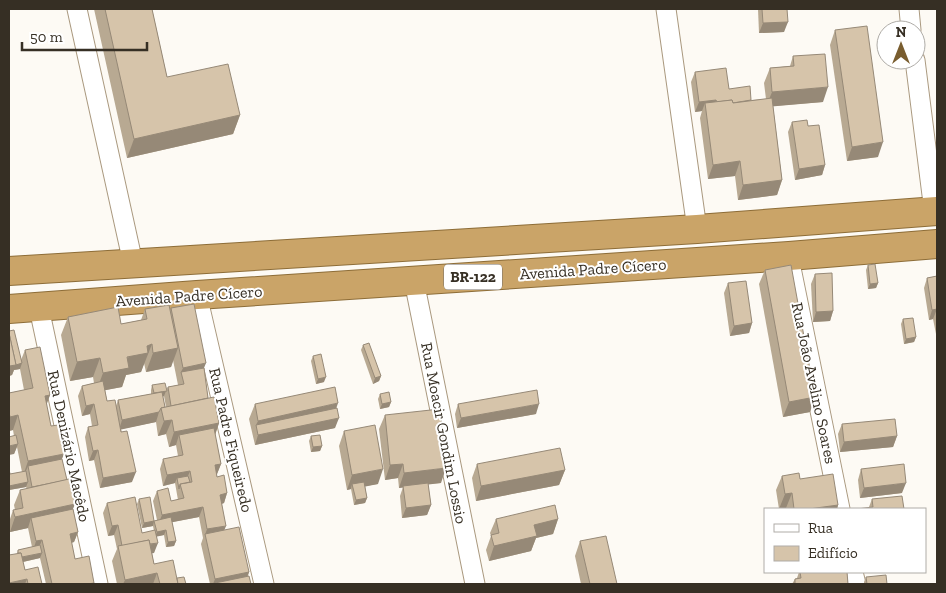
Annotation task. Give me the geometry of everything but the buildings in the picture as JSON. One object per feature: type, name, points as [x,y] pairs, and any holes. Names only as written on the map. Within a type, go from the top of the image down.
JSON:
[{"type":"highway","name":"Avenida Padre Cícero","points":[[9,271],[697,229],[936,211]]},
{"type":"highway","name":"Avenida Padre Cícero","points":[[9,310],[197,295],[789,256],[937,244]]},
{"type":"street","points":[[77,9],[133,263]]},
{"type":"street","points":[[666,9],[697,229]]},
{"type":"street","points":[[916,70],[936,211]]},
{"type":"street","name":"Rua João Avelino Soares","points":[[789,256],[840,508]]},
{"type":"street","name":"Rua Moacir Gondim Lossio","points":[[414,281],[474,584]]},
{"type":"street","name":"Rua Padre Fiqueiredo","points":[[197,295],[264,584]]},
{"type":"street","name":"Rua Denizário Macêdo","points":[[39,308],[98,584]]}]
